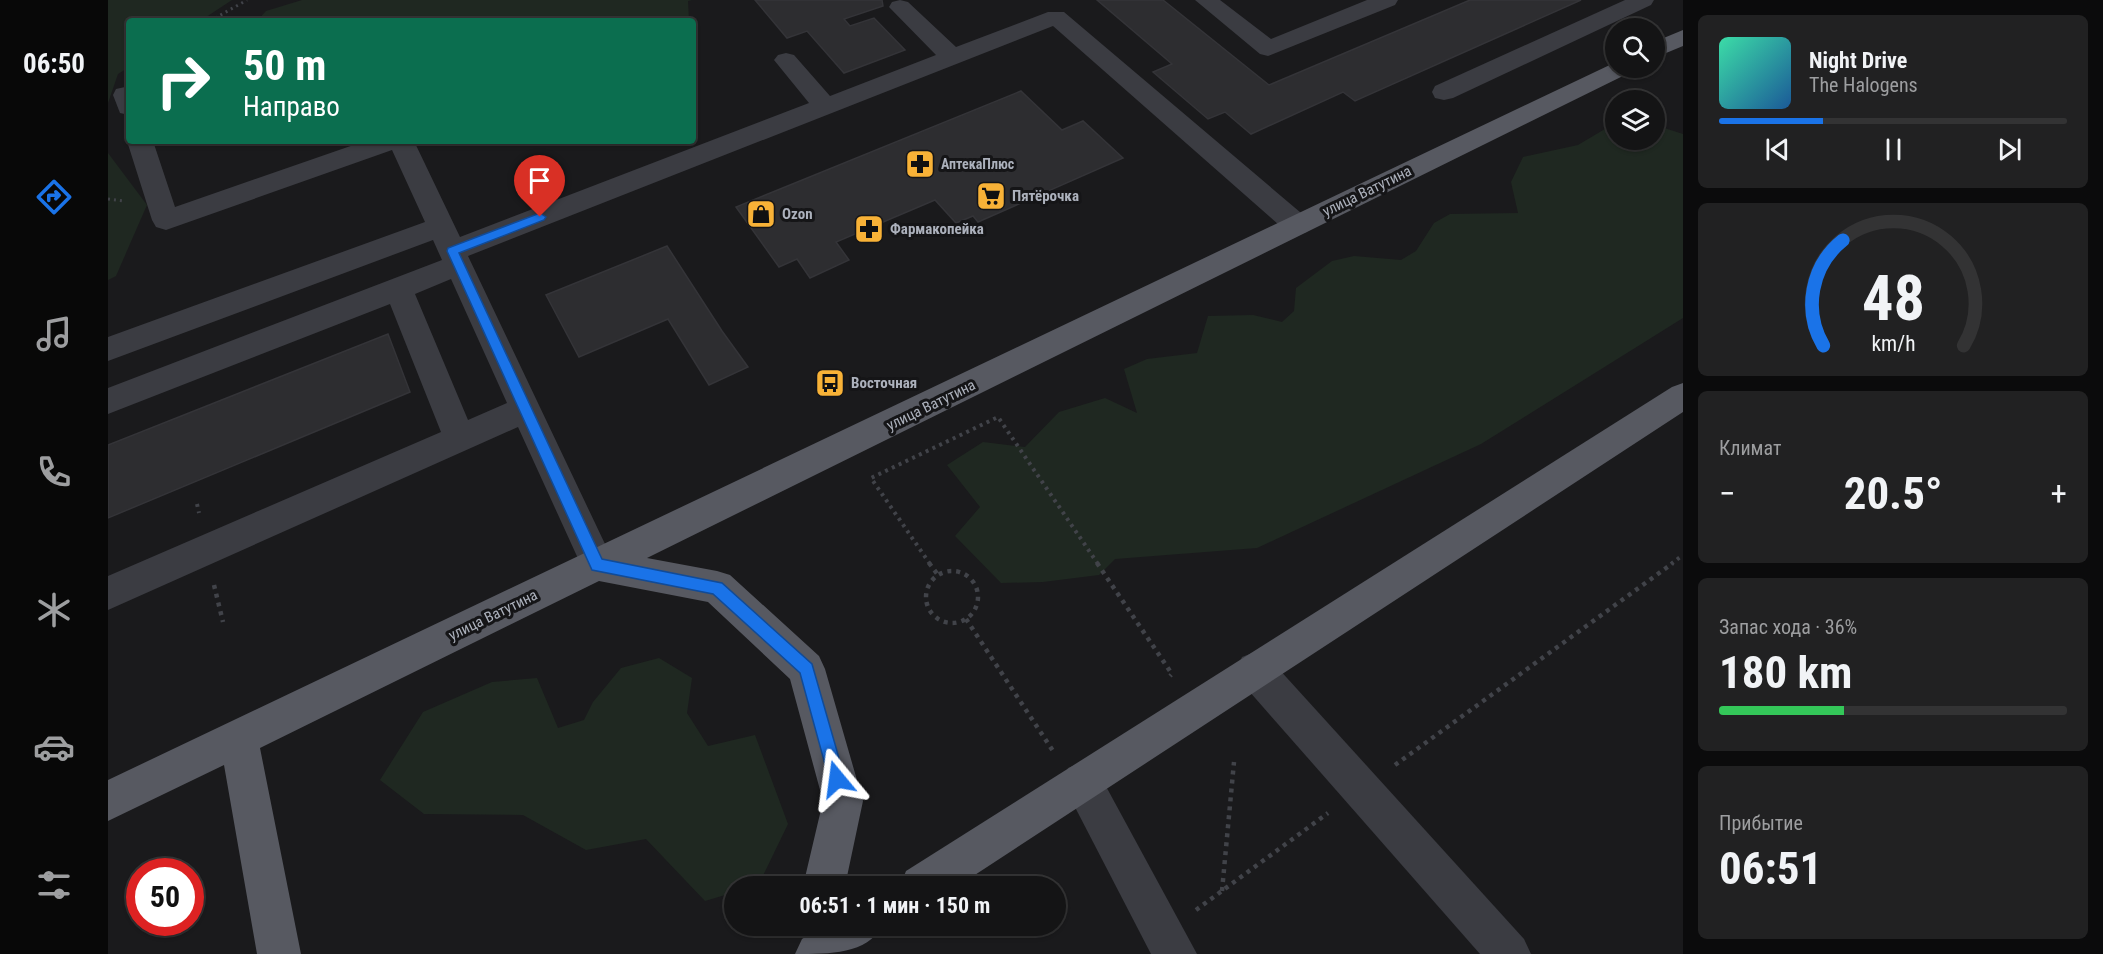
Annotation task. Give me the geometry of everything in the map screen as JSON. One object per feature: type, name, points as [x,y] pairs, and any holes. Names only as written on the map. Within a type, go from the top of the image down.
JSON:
[{"type":"main road","points":[[1665,46],[1683,37]]},
{"type":"main road","name":"улица Ватутина","points":[[108,801],[1605,76]]},
{"type":"main road","points":[[936,876],[1683,396]]},
{"type":"main road","points":[[598,565],[717,587],[806,669],[843,801],[826,876]]},
{"type":"main road","points":[[239,738],[279,954]]},
{"type":"main road","points":[[808,954],[812,936]]},
{"type":"main road","points":[[817,954],[845,936]]},
{"type":"lane","points":[[1036,0],[1219,146],[1297,225]]},
{"type":"lane","points":[[1206,0],[1268,49],[1387,0]]},
{"type":"lane","points":[[1444,92],[1643,0]]},
{"type":"lane","points":[[900,7],[951,56]]},
{"type":"lane","points":[[108,349],[451,248],[1056,17]]},
{"type":"lane","points":[[786,60],[824,105]]},
{"type":"lane","points":[[141,144],[166,220],[383,144]]},
{"type":"lane","points":[[402,144],[598,565]]},
{"type":"lane","points":[[108,401],[398,288],[451,248]]},
{"type":"lane","points":[[398,288],[459,438]]},
{"type":"lane","points":[[108,593],[526,409]]},
{"type":"lane","points":[[1255,670],[1509,954]]},
{"type":"lane","points":[[1082,782],[1169,944]]},
{"type":"path","points":[[215,18],[247,0]]},
{"type":"path","points":[[938,575],[871,478],[998,417],[1172,674],[1162,681]]},
{"type":"path","points":[[1169,944],[1222,891],[1683,555]]},
{"type":"path","points":[[947,572],[958,573],[974,584],[978,603],[966,619],[946,621],[929,610],[926,590],[938,575],[947,572]]},
{"type":"path","points":[[966,619],[1053,752],[1063,745]]},
{"type":"path","points":[[1222,891],[1234,762]]},
{"type":"shaded area","points":[[108,0],[232,0],[205,18],[126,18],[126,69],[118,74],[108,103]]},
{"type":"shaded area","points":[[302,0],[692,0],[688,1],[689,18],[260,18],[266,11]]},
{"type":"shaded area","points":[[1665,128],[1683,134],[1683,318],[1481,444],[1257,548],[1115,559],[1099,575],[1043,582],[1001,583],[955,536],[980,507],[947,465],[983,442],[1025,447],[1059,412],[1105,398],[1137,413],[1124,369],[1147,359],[1197,353],[1208,316],[1253,315],[1282,322],[1294,311],[1296,288],[1332,261],[1354,256],[1401,260],[1416,251],[1434,223],[1450,214],[1518,213],[1511,182],[1523,157],[1578,145],[1605,129],[1605,150],[1665,150]]},
{"type":"shaded area","points":[[108,153],[147,205],[116,276],[108,280]]},
{"type":"shaded area","points":[[659,658],[692,678],[687,713],[708,746],[755,735],[788,824],[763,876],[724,876],[724,895],[705,901],[646,839],[586,850],[523,815],[424,814],[380,780],[423,712],[492,682],[537,678],[558,728],[584,720],[593,702],[621,668]]},
{"type":"building","points":[[755,0],[882,0],[883,6],[844,19],[850,26],[874,18],[905,50],[844,73],[807,31],[787,38]]},
{"type":"building","points":[[1097,0],[1163,0],[1269,85],[1470,0],[1581,0],[1355,101],[1343,92],[1251,134],[1225,112],[1208,119],[1153,72],[1172,64]]},
{"type":"building","points":[[1021,91],[1062,130],[1083,121],[1123,158],[978,222],[973,216],[956,223],[935,200],[836,242],[849,260],[810,278],[797,259],[779,267],[736,207]]},
{"type":"building","points":[[667,246],[748,367],[709,385],[668,319],[579,357],[546,295]]},
{"type":"building","points":[[388,334],[410,392],[108,518],[108,445]]},
{"type":"place","name":"АптекаПлюс","points":[[920,164]]},
{"type":"place","name":"Пятёрочка","points":[[991,196]]},
{"type":"place","name":"Ozon","points":[[761,214]]},
{"type":"place","name":"Фармакопейка","points":[[869,229]]},
{"type":"place","name":"Восточная","points":[[830,383]]},
{"type":"route","points":[[540,217],[452,251],[598,565],[717,587],[806,669],[837,779]]}]
